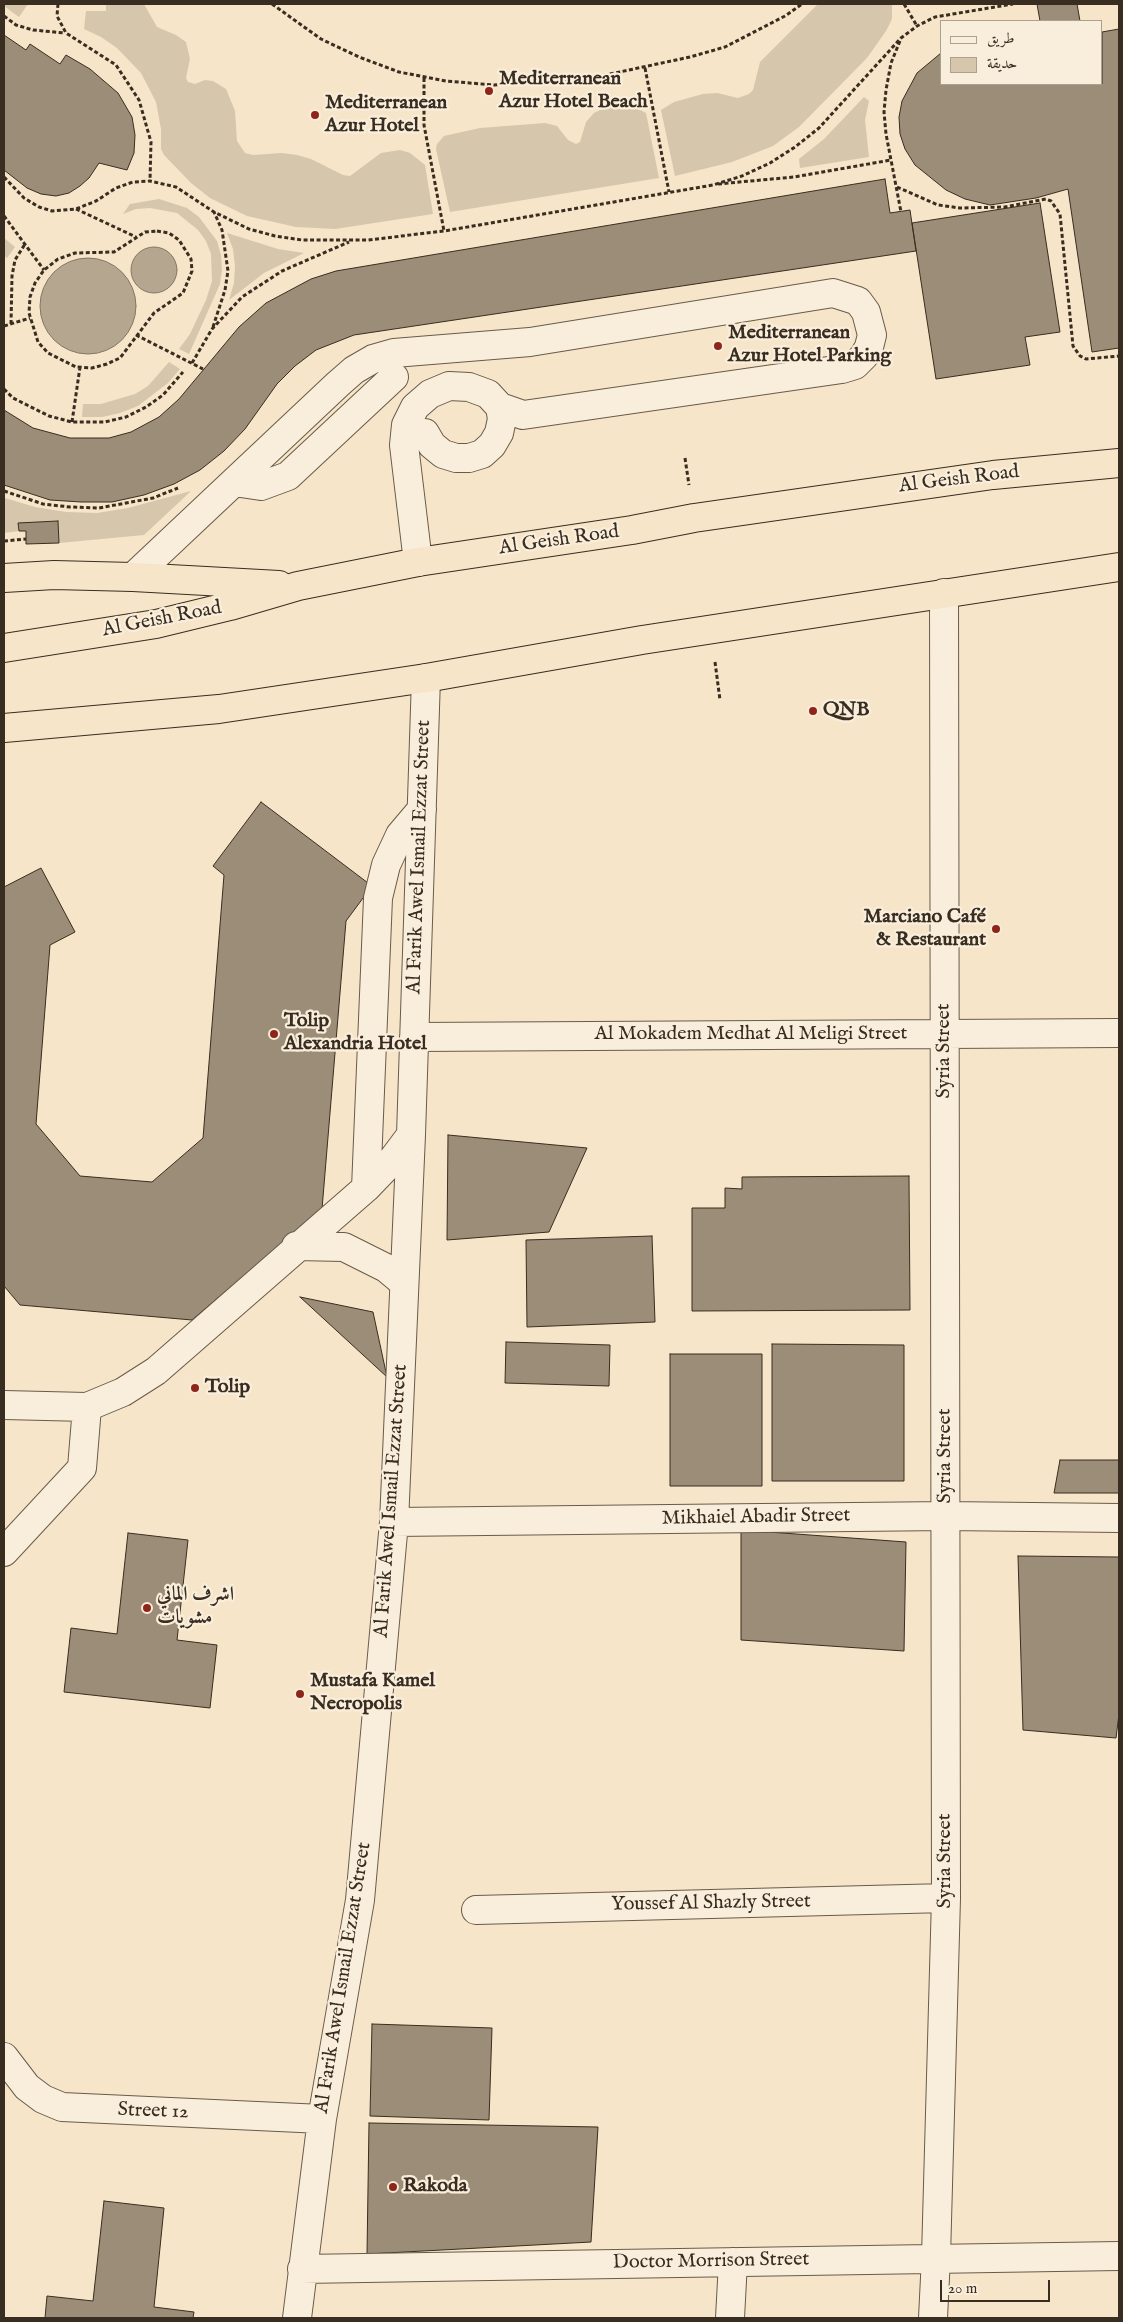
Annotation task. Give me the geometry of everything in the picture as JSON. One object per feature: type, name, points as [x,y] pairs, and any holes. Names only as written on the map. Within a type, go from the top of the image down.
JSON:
[{"type":"highway","name":"Al Geish Road","points":[[4,648],[156,624],[230,606],[298,586],[418,562],[632,530],[694,518],[993,475],[1119,463]]},
{"type":"highway","points":[[4,728],[219,709],[426,678],[642,640],[1119,567]]},
{"type":"highway","points":[[4,578],[133,576],[298,586]]},
{"type":"street","points":[[133,576],[354,370],[373,359],[394,353],[530,342],[833,293],[858,301],[870,323],[872,335],[864,356],[855,365],[842,369],[523,415],[500,407],[488,394],[469,386],[448,386],[430,394],[415,407],[406,425],[404,445],[418,562]]},
{"type":"street","points":[[234,482],[261,486],[288,476],[394,377]]},
{"type":"street","points":[[425,433],[432,445],[443,454],[456,458],[469,458],[482,454],[492,445],[499,433],[502,420],[500,407]]},
{"type":"street","name":"Syria Street","points":[[933,2318],[946,1898],[944,594]]},
{"type":"street","name":"Al Farik Awel Ismail Ezzat Street","points":[[297,2318],[322,2119],[360,1900],[394,1522],[411,1135],[426,678]]},
{"type":"street","points":[[366,1188],[378,898],[386,866],[400,835],[422,809]]},
{"type":"street","name":"Al Mokadem Medhat Al Meligi Street","points":[[414,1037],[1119,1033]]},
{"type":"street","points":[[4,1405],[87,1407],[123,1392],[156,1370],[296,1246],[366,1188],[390,1163],[411,1135]]},
{"type":"street","points":[[296,1246],[344,1247],[386,1268],[404,1283]]},
{"type":"street","points":[[4,1552],[82,1468],[87,1407]]},
{"type":"street","name":"Mikhaiel Abadir Street","points":[[394,1522],[946,1516],[1119,1518]]},
{"type":"street","name":"Youssef Al Shazly Street","points":[[476,1910],[946,1898]]},
{"type":"street","name":"Street 12","points":[[4,2057],[27,2087],[43,2099],[62,2107],[322,2119]]},
{"type":"street","name":"Doctor Morrison Street","points":[[302,2269],[936,2257],[1119,2256]]},
{"type":"street","points":[[730,2318],[733,2262]]},
{"type":"path","points":[[58,4],[57,16],[66,33]]},
{"type":"path","points":[[272,4],[321,38],[359,57],[399,72],[424,78],[494,84],[548,82],[596,77],[644,68],[725,47],[785,16],[802,4]]},
{"type":"path","points":[[904,4],[917,26]]},
{"type":"path","points":[[713,185],[742,176],[770,163],[795,147],[819,128],[901,38],[917,26],[935,17],[1014,4]]},
{"type":"path","points":[[4,16],[16,25],[32,30],[66,33],[83,42],[116,65],[139,100],[146,118],[152,142],[150,181]]},
{"type":"path","points":[[901,38],[891,64],[884,112],[901,212]]},
{"type":"path","points":[[644,68],[669,192]]},
{"type":"path","points":[[424,78],[424,126],[444,231]]},
{"type":"path","points":[[4,177],[24,198],[39,207],[52,211],[76,209],[96,201],[116,188],[133,182],[150,181],[176,187],[214,212],[249,229],[302,240],[352,241],[407,237],[713,185],[767,181],[891,160]]},
{"type":"path","points":[[896,187],[938,205],[960,208],[1005,207],[1046,199],[1051,201],[1060,214],[1073,346],[1080,356],[1086,359],[1119,356]]},
{"type":"path","points":[[76,209],[136,237]]},
{"type":"path","points":[[192,364],[212,329],[225,290],[228,271],[222,230],[214,212]]},
{"type":"path","points":[[4,216],[44,270]]},
{"type":"path","points":[[157,230],[178,240],[186,249],[191,259],[192,271],[189,283],[183,293],[154,313],[120,358],[107,364],[80,367],[62,362],[48,353],[38,342],[30,318],[30,297],[35,283],[44,270],[58,259],[75,253],[114,252],[136,237],[145,232],[157,230]]},
{"type":"path","points":[[212,329],[242,297],[261,284],[316,254],[352,241]]},
{"type":"path","points":[[11,324],[12,276],[15,260],[25,244]]},
{"type":"path","points":[[4,326],[30,318]]},
{"type":"path","points":[[136,335],[203,369]]},
{"type":"path","points":[[72,422],[80,367]]},
{"type":"path","points":[[4,389],[27,406],[49,416],[72,422],[105,422],[126,417],[146,407],[163,395],[183,372]]},
{"type":"path","points":[[4,491],[43,504],[70,508],[99,508],[153,498],[185,484]]},
{"type":"path","points":[[4,540],[26,539]]},
{"type":"green space","points":[[4,4],[28,4],[19,17],[4,6]]},
{"type":"green space","points":[[106,4],[144,4],[157,27],[176,35],[186,42],[190,59],[186,78],[188,82],[195,84],[205,80],[213,81],[226,89],[235,111],[237,141],[245,153],[253,155],[282,153],[297,155],[311,159],[343,175],[350,176],[381,153],[400,150],[410,153],[425,165],[433,214],[335,229],[296,227],[247,216],[210,198],[191,183],[164,155],[161,149],[161,129],[156,102],[141,73],[117,48],[101,37],[84,29],[86,11],[106,11]]},
{"type":"green space","points":[[818,4],[892,4],[892,19],[867,58],[799,127],[773,146],[732,162],[675,176],[661,110],[674,102],[703,94],[717,93],[738,98],[749,94],[753,90],[760,62]]},
{"type":"green space","points":[[864,97],[869,101],[865,120],[869,157],[800,168],[799,159],[824,139]]},
{"type":"green space","points":[[614,103],[626,103],[646,113],[659,178],[450,212],[436,149],[437,144],[444,136],[480,128],[545,123],[557,126],[568,140],[576,144],[580,142],[586,122],[594,113]]},
{"type":"green space","points":[[159,199],[187,208],[199,217],[217,241],[221,255],[222,270],[220,284],[189,354],[179,349],[190,334],[206,300],[212,281],[211,254],[206,241],[198,230],[177,213],[150,208],[136,209],[123,214],[130,204]]},
{"type":"green space","points":[[227,233],[278,249],[304,253],[264,273],[229,300],[234,283],[235,266],[233,249]]},
{"type":"green space","points":[[4,238],[15,247],[7,258],[4,256]]},
{"type":"green space","points":[[169,362],[180,369],[168,383],[138,406],[102,417],[82,417],[83,404],[101,404],[135,394],[148,386]]},
{"type":"green space","points":[[191,491],[144,535],[59,543],[58,521],[18,524],[19,531],[4,533],[5,498],[35,507],[66,512],[97,513],[128,508]]},
{"type":"shaded area","points":[[149,247],[159,247],[173,257],[177,270],[173,283],[167,289],[159,293],[149,293],[135,283],[131,275],[131,265],[141,251]]},
{"type":"shaded area","points":[[88,258],[106,262],[122,272],[132,288],[136,306],[132,324],[122,340],[106,350],[88,354],[70,350],[54,340],[44,324],[40,306],[44,288],[54,272],[70,262]]},
{"type":"building","points":[[1037,4],[1077,4],[1080,20],[1040,20]]},
{"type":"building","points":[[1119,29],[1119,348],[1092,352],[1068,189],[1036,198],[990,205],[965,199],[946,190],[915,165],[905,149],[900,134],[899,117],[902,101],[917,73],[940,54],[940,85],[1103,85],[1103,32]]},
{"type":"building","points":[[4,35],[26,50],[30,44],[60,64],[66,55],[90,69],[118,93],[132,117],[135,135],[134,153],[127,170],[99,163],[89,178],[80,186],[69,193],[56,196],[41,194],[27,188],[4,170]]},
{"type":"building","points":[[885,179],[890,213],[910,210],[916,251],[354,335],[316,350],[295,366],[277,384],[245,429],[224,451],[200,470],[174,484],[144,495],[112,502],[50,500],[4,485],[4,410],[33,428],[70,438],[109,438],[131,432],[159,417],[179,399],[239,327],[266,303],[311,279],[336,271]]},
{"type":"building","points":[[1040,203],[1060,332],[1025,337],[1030,365],[936,379],[912,223]]},
{"type":"building","points":[[58,521],[59,543],[26,544],[26,531],[19,531],[18,523]]},
{"type":"building","name":"Tolip Alexandria Hotel","points":[[261,802],[372,886],[346,921],[322,1209],[192,1320],[20,1305],[4,1286],[4,887],[41,868],[75,932],[50,945],[36,1124],[80,1176],[152,1182],[203,1138],[224,875],[213,866]]},
{"type":"building","points":[[448,1135],[587,1148],[549,1232],[447,1240]]},
{"type":"building","points":[[909,1176],[910,1310],[692,1311],[692,1208],[725,1208],[725,1188],[742,1189],[742,1177]]},
{"type":"building","points":[[652,1236],[655,1322],[527,1327],[526,1240]]},
{"type":"building","points":[[300,1297],[373,1312],[387,1377]]},
{"type":"building","points":[[506,1342],[610,1345],[609,1386],[505,1383]]},
{"type":"building","points":[[772,1344],[904,1345],[904,1481],[772,1481]]},
{"type":"building","points":[[670,1354],[762,1354],[762,1486],[670,1486]]},
{"type":"building","points":[[1060,1460],[1119,1460],[1119,1493],[1054,1493]]},
{"type":"building","points":[[741,1530],[906,1542],[904,1651],[741,1640]]},
{"type":"building","points":[[128,1533],[188,1540],[177,1640],[217,1645],[210,1708],[64,1692],[71,1628],[117,1634]]},
{"type":"building","points":[[1018,1556],[1119,1557],[1119,1714],[1116,1738],[1023,1730]]},
{"type":"building","points":[[372,2024],[492,2028],[489,2120],[370,2116]]},
{"type":"building","points":[[369,2123],[598,2127],[591,2242],[367,2254]]},
{"type":"building","points":[[104,2201],[164,2208],[154,2307],[194,2312],[193,2318],[45,2318],[47,2296],[93,2301]]},
{"type":"place","name":"Mediterranean Azur Hotel Beach","points":[[489,91]]},
{"type":"place","name":"Mediterranean Azur Hotel","points":[[315,115]]},
{"type":"place","name":"Mediterranean Azur Hotel Parking","points":[[718,346]]},
{"type":"place","name":"QNB","points":[[813,711]]},
{"type":"place","name":"Marciano Café & Restaurant","points":[[996,929]]},
{"type":"place","name":"Tolip Alexandria Hotel","points":[[274,1034]]},
{"type":"place","name":"Tolip","points":[[195,1388]]},
{"type":"place","name":"اشرف الماني مشويات","points":[[147,1608]]},
{"type":"place","name":"Mustafa Kamel Necropolis","points":[[300,1694]]},
{"type":"place","name":"Rakoda","points":[[393,2187]]}]
